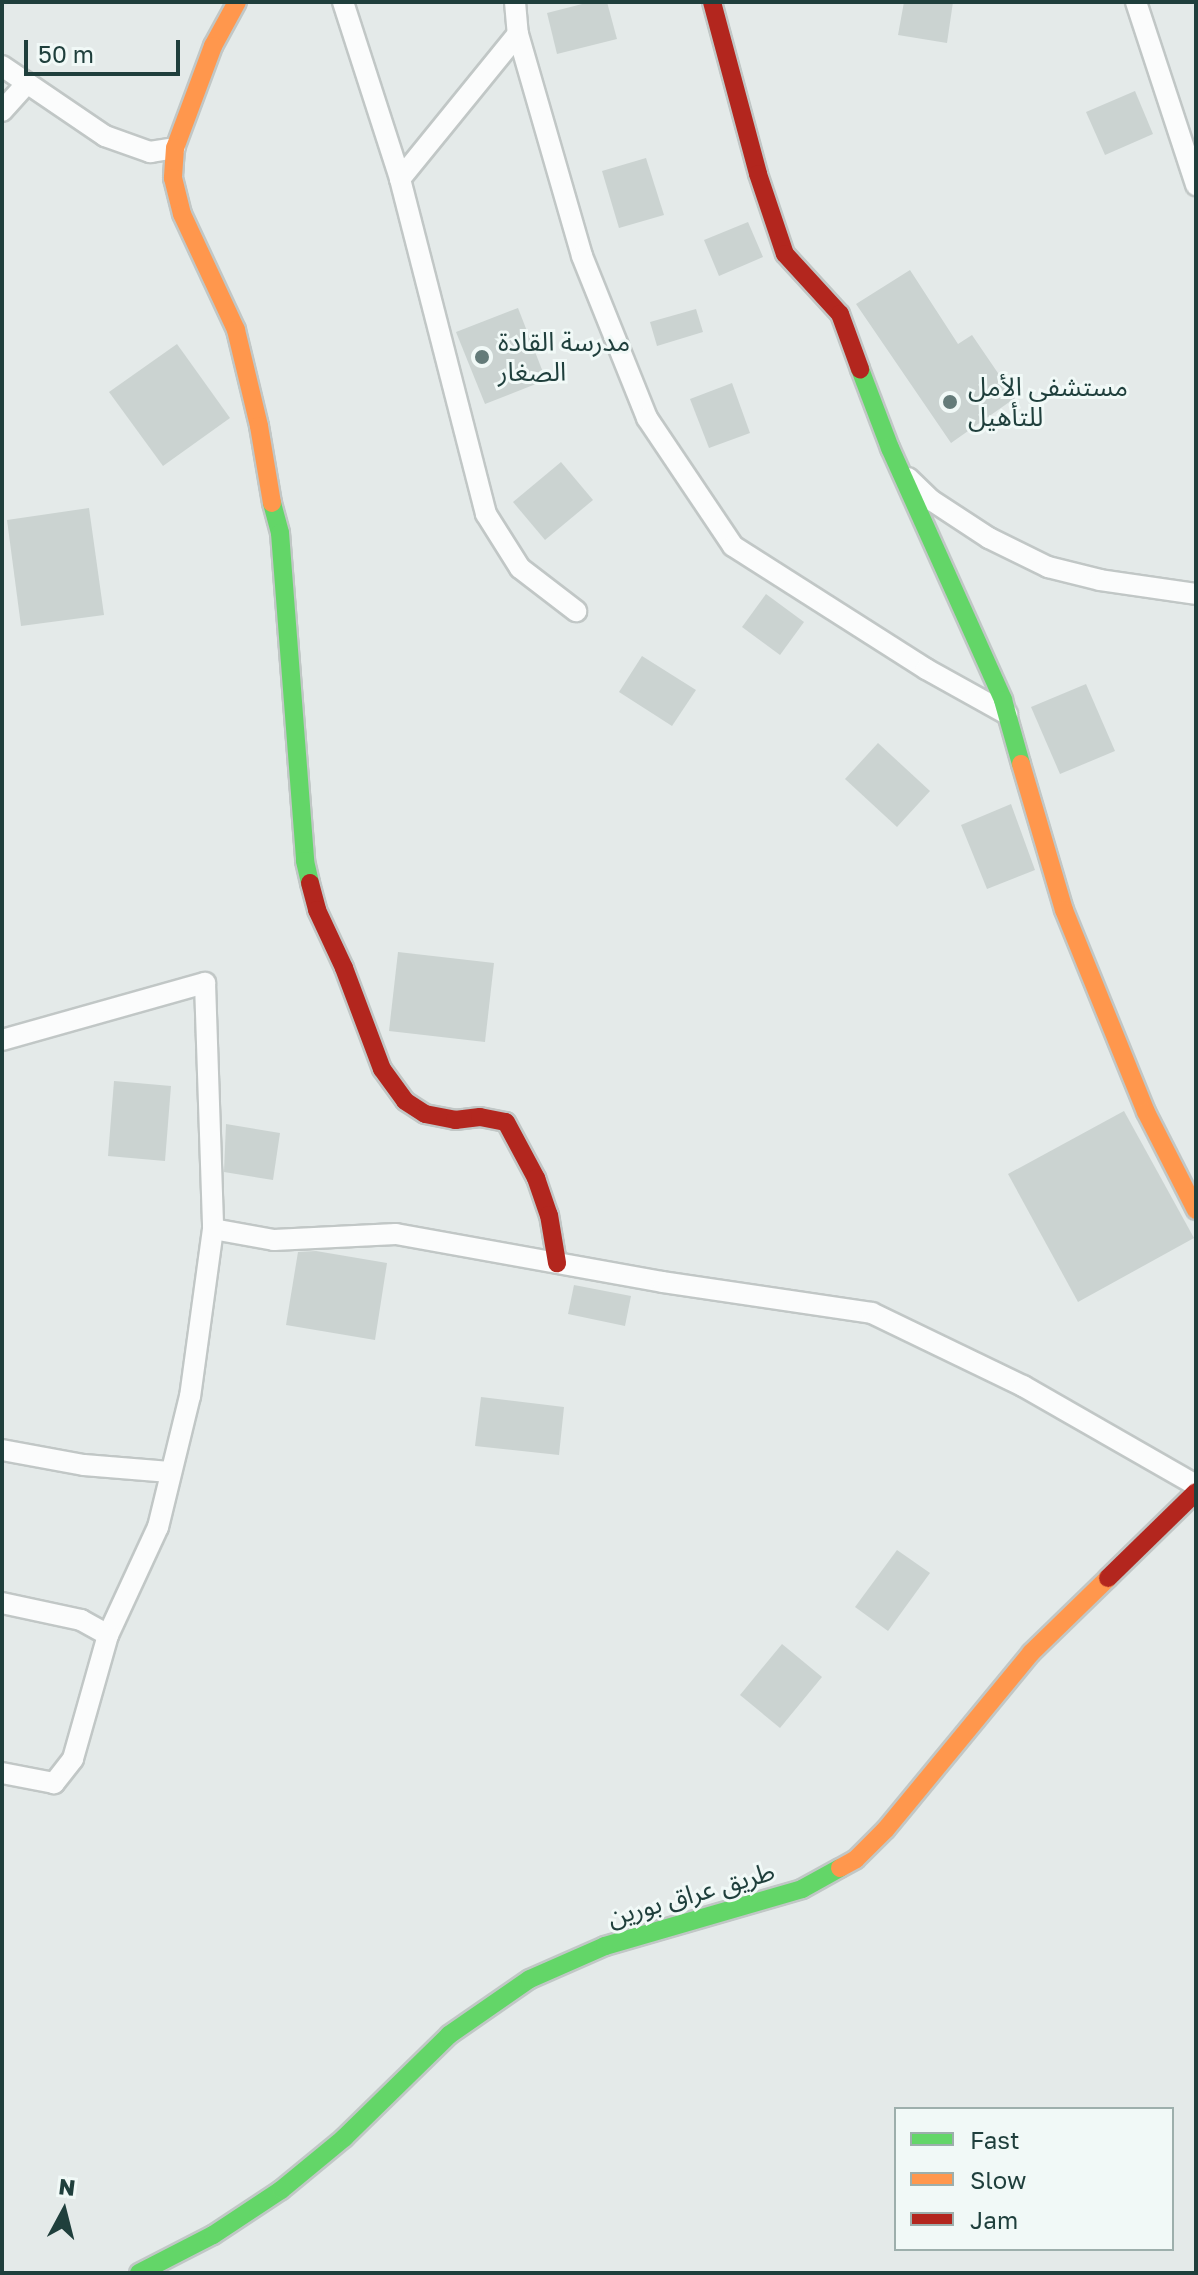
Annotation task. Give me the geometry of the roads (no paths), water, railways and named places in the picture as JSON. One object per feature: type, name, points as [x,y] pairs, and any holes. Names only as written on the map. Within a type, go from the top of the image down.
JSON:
[{"type":"street","points":[[237,2],[213,46],[175,148],[173,178],[182,214],[236,330],[259,426],[267,489],[280,533],[305,861],[317,910],[344,968],[382,1069],[405,1101],[425,1114],[455,1120],[480,1117],[506,1122],[536,1178],[549,1215],[557,1263]]},
{"type":"street","points":[[343,2],[400,179],[486,514],[520,568],[576,611]]},
{"type":"street","points":[[515,2],[518,34],[582,256],[647,418],[733,546],[926,669],[1007,714]]},
{"type":"street","points":[[712,2],[758,174],[785,254],[815,283],[840,314],[899,469],[1007,714],[1064,910],[1146,1112],[1196,1210]]},
{"type":"street","points":[[1136,2],[1196,185]]},
{"type":"street","points":[[400,179],[518,34]]},
{"type":"street","points":[[2,66],[105,136],[150,152],[175,148]]},
{"type":"street","points":[[2,111],[26,84]]},
{"type":"street","points":[[899,469],[931,500],[989,538],[1048,567],[1100,580],[1196,594]]},
{"type":"street","points":[[2,1040],[205,983],[213,1229],[197,1354],[158,1527],[108,1635],[73,1759],[54,1783],[2,1773]]},
{"type":"street","points":[[213,1229],[274,1240],[396,1234],[872,1313],[1023,1386],[1196,1485]]},
{"type":"street","points":[[2,1450],[84,1465],[170,1472]]},
{"type":"street","name":"طريق عراق بورين","points":[[139,2273],[213,2235],[281,2190],[344,2138],[449,2035],[530,1979],[621,1940],[802,1889],[856,1859],[886,1829],[1031,1653],[1196,1492]]},
{"type":"street","points":[[2,1603],[81,1620],[108,1635]]},
{"type":"place","name":"مدرسة القادة الصغار","points":[[482,357]]},
{"type":"place","name":"مستشفى الأمل للتأهيل","points":[[950,402]]}]
